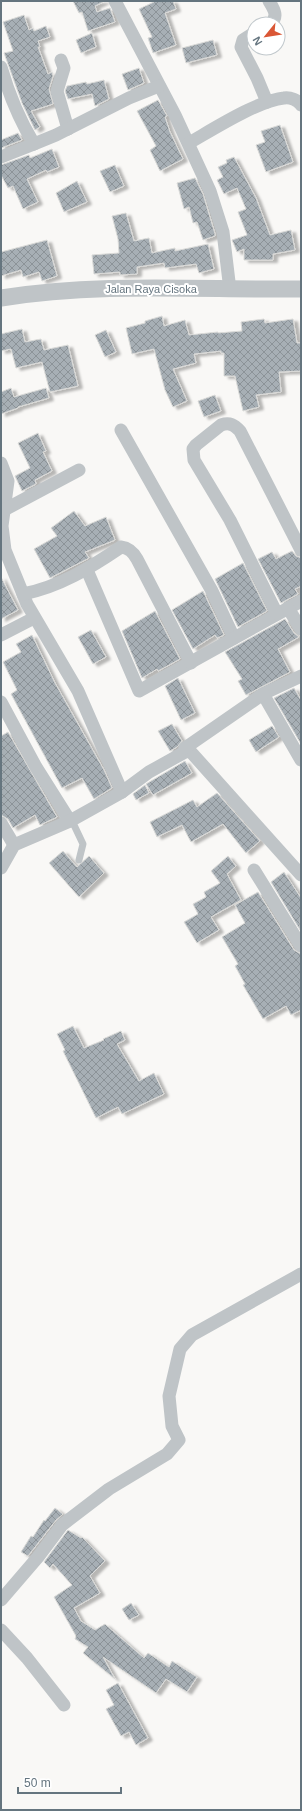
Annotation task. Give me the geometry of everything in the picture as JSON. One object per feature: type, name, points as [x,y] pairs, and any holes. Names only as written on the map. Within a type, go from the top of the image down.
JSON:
[{"type":"street","points":[[115,1],[159,86],[176,115],[210,191],[223,232],[230,290]]},
{"type":"street","points":[[270,1],[276,16]]},
{"type":"street","points":[[246,38],[243,40],[241,47],[257,78],[267,102]]},
{"type":"street","points":[[61,60],[64,68],[57,86],[57,95],[68,129]]},
{"type":"street","points":[[1,68],[10,97],[20,121],[34,144]]},
{"type":"street","points":[[1,157],[68,129],[129,98],[159,86]]},
{"type":"street","points":[[188,143],[267,102],[286,98],[299,101],[301,105]]},
{"type":"street","name":"Jalan Raya Cisoka","points":[[1,298],[88,290],[145,288],[230,290],[301,289]]},
{"type":"street","points":[[301,550],[240,431],[231,424],[226,423],[221,425],[196,444],[193,449],[194,460],[282,611],[301,629]]},
{"type":"street","points":[[121,430],[212,591],[234,638]]},
{"type":"street","points":[[1,465],[8,481],[2,526],[5,550],[34,618],[78,691],[122,792]]},
{"type":"street","points":[[4,510],[79,470]]},
{"type":"street","points":[[23,594],[41,591],[87,570],[121,547],[126,548],[131,551],[137,559],[191,662]]},
{"type":"street","points":[[87,570],[139,690],[301,601]]},
{"type":"street","points":[[1,636],[34,618]]},
{"type":"street","points":[[1,868],[14,845],[70,821],[122,792],[149,772],[185,752],[185,748],[263,694],[301,676]]},
{"type":"street","points":[[263,694],[301,760]]},
{"type":"street","points":[[1,702],[36,768],[70,821]]},
{"type":"street","points":[[185,748],[190,751],[300,871]]},
{"type":"street","points":[[1,823],[14,845]]},
{"type":"street","points":[[254,870],[301,946]]},
{"type":"street","points":[[1,1600],[38,1557],[62,1525],[109,1489],[167,1454],[178,1443],[179,1440],[172,1426],[169,1396],[180,1350],[192,1335],[301,1274]]},
{"type":"street","points":[[1,1630],[27,1658],[64,1705]]},
{"type":"lane","points":[[70,821],[74,825],[83,844],[79,860]]},
{"type":"building","points":[[73,1],[105,1],[95,6],[97,12],[110,8],[115,22],[88,31],[82,12],[79,13]]},
{"type":"building","points":[[156,1],[173,1],[176,9],[165,13],[176,45],[153,53],[148,38],[152,37],[139,9]]},
{"type":"building","points":[[24,15],[29,30],[33,28],[34,31],[46,26],[50,37],[38,41],[40,47],[38,47],[48,74],[52,72],[53,76],[49,89],[53,104],[31,111],[40,127],[35,130],[22,103],[4,53],[13,51],[3,22]]},
{"type":"building","points":[[92,33],[96,47],[81,53],[76,40]]},
{"type":"building","points":[[213,40],[217,55],[186,63],[182,48]]},
{"type":"building","points":[[139,68],[144,83],[128,90],[122,74]]},
{"type":"building","points":[[104,80],[109,99],[95,106],[92,94],[68,99],[65,91],[67,86],[86,82],[87,84]]},
{"type":"building","points":[[158,100],[167,116],[165,117],[170,132],[183,159],[160,171],[150,150],[156,146],[137,111]]},
{"type":"building","points":[[280,125],[293,162],[266,172],[256,145],[265,142],[261,131]]},
{"type":"building","points":[[18,133],[22,140],[1,148],[1,140]]},
{"type":"building","points":[[52,149],[59,167],[47,172],[46,170],[27,179],[38,202],[23,209],[13,186],[8,188],[1,175],[1,165],[29,155],[30,158]]},
{"type":"building","points":[[234,157],[256,198],[270,235],[291,230],[295,250],[273,254],[273,260],[244,260],[244,249],[237,252],[232,240],[247,235],[238,212],[246,209],[237,188],[224,194],[217,180],[223,177],[218,167],[227,163],[226,160]]},
{"type":"building","points":[[115,165],[124,186],[110,192],[100,171]]},
{"type":"building","points":[[195,178],[203,194],[215,234],[215,236],[203,240],[197,222],[193,223],[189,207],[184,209],[177,183]]},
{"type":"building","points":[[77,181],[87,202],[64,212],[56,193]]},
{"type":"building","points":[[126,213],[134,241],[149,238],[152,253],[175,248],[175,251],[208,244],[214,269],[199,273],[196,264],[165,268],[164,263],[137,267],[137,274],[120,275],[120,272],[94,274],[92,255],[119,253],[118,239],[112,216]]},
{"type":"building","points":[[47,240],[57,276],[42,281],[39,272],[23,277],[21,270],[1,276],[1,252]]},
{"type":"building","points":[[162,316],[164,326],[185,320],[189,335],[242,331],[241,322],[264,319],[265,323],[293,319],[297,343],[301,343],[301,371],[279,372],[281,392],[256,395],[259,407],[243,411],[235,376],[224,376],[224,353],[221,353],[221,351],[194,354],[196,363],[173,369],[187,401],[173,407],[165,390],[154,349],[132,354],[126,328],[145,323],[145,321]]},
{"type":"building","points":[[22,329],[25,342],[41,339],[44,350],[68,345],[78,386],[50,392],[42,362],[16,368],[11,349],[1,351],[1,334]]},
{"type":"building","points":[[106,330],[116,352],[105,357],[95,335]]},
{"type":"building","points":[[11,388],[14,397],[46,388],[49,398],[18,407],[1,414],[1,392]]},
{"type":"building","points":[[215,395],[221,411],[204,417],[198,401]]},
{"type":"building","points":[[38,433],[46,451],[43,452],[52,471],[35,480],[36,484],[22,491],[15,476],[30,468],[18,443]]},
{"type":"building","points":[[74,511],[85,526],[106,517],[115,540],[85,552],[89,558],[50,578],[34,549],[57,536],[51,528]]},
{"type":"building","points":[[292,551],[296,556],[301,558],[301,586],[295,589],[298,594],[281,603],[258,559],[272,552],[276,559]]},
{"type":"building","points":[[243,563],[267,611],[238,627],[215,579]]},
{"type":"building","points":[[1,577],[18,610],[1,619]]},
{"type":"building","points":[[203,591],[224,635],[217,638],[215,635],[193,649],[172,610]]},
{"type":"building","points":[[155,611],[180,659],[158,671],[157,669],[142,678],[122,631]]},
{"type":"building","points":[[285,619],[294,633],[299,637],[278,649],[290,672],[246,695],[238,681],[242,679],[225,652]]},
{"type":"building","points":[[91,630],[106,657],[93,664],[78,637]]},
{"type":"building","points":[[32,635],[55,683],[104,770],[112,788],[94,799],[82,778],[62,788],[11,694],[17,690],[3,662],[21,652],[16,644]]},
{"type":"building","points":[[178,678],[195,713],[181,720],[165,686]]},
{"type":"building","points":[[294,688],[301,700],[301,744],[274,698]]},
{"type":"building","points":[[172,724],[182,741],[177,747],[170,751],[158,731]]},
{"type":"building","points":[[272,726],[279,737],[256,752],[249,740]]},
{"type":"building","points":[[8,732],[57,817],[40,825],[35,815],[13,828],[8,819],[1,815],[1,736]]},
{"type":"building","points":[[185,761],[192,773],[153,795],[146,784]]},
{"type":"building","points":[[145,785],[149,793],[136,800],[133,794]]},
{"type":"building","points":[[217,793],[260,841],[246,853],[223,824],[191,842],[182,825],[157,837],[150,822],[193,800],[197,807]]},
{"type":"building","points":[[63,851],[77,867],[89,856],[104,873],[79,897],[49,863]]},
{"type":"building","points":[[228,856],[236,866],[227,874],[241,900],[211,917],[219,930],[197,943],[184,922],[198,914],[193,904],[206,897],[204,892],[220,883],[211,871]]},
{"type":"building","points":[[284,872],[301,898],[300,930],[271,882]]},
{"type":"building","points":[[258,892],[294,950],[301,954],[301,1010],[291,1015],[286,1006],[263,1019],[243,985],[245,984],[235,966],[238,964],[222,937],[245,923],[235,905]]},
{"type":"building","points":[[73,1026],[84,1048],[121,1031],[125,1040],[117,1044],[139,1081],[154,1073],[164,1094],[122,1114],[118,1107],[96,1118],[63,1051],[65,1050],[57,1034]]},
{"type":"building","points":[[55,1508],[63,1514],[56,1520],[28,1556],[21,1552],[31,1536],[33,1537],[44,1520],[45,1521]]},
{"type":"building","points":[[68,1530],[81,1538],[82,1537],[105,1561],[90,1576],[100,1593],[74,1608],[81,1621],[95,1630],[105,1624],[144,1658],[148,1653],[169,1667],[172,1661],[197,1677],[187,1692],[166,1679],[156,1693],[103,1657],[115,1679],[83,1653],[88,1647],[75,1639],[76,1636],[54,1597],[72,1585],[53,1564],[50,1568],[44,1562]]},
{"type":"building","points":[[131,1603],[139,1615],[129,1620],[122,1609]]},
{"type":"building","points":[[118,1683],[148,1738],[136,1745],[129,1732],[121,1736],[106,1709],[114,1705],[106,1690]]}]
